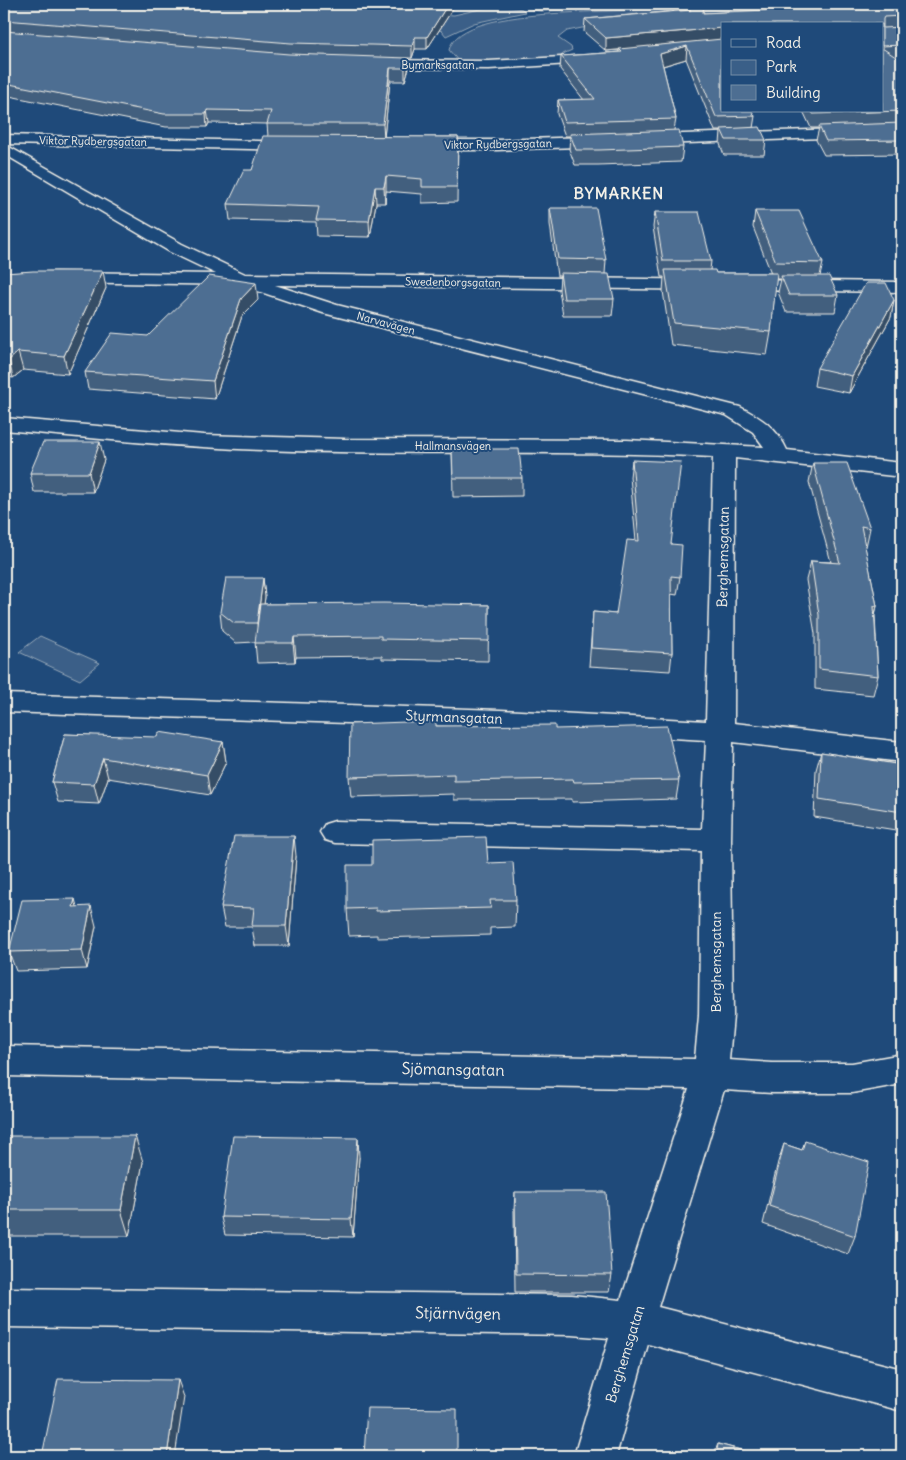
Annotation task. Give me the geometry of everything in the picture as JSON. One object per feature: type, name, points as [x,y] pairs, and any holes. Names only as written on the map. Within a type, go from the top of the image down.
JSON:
[{"type":"street","name":"Bymarksgatan","points":[[360,64],[469,65],[611,58]]},
{"type":"street","name":"Viktor Rydbergsgatan","points":[[409,144],[497,145],[902,131]]},
{"type":"street","name":"Viktor Rydbergsgatan","points":[[4,139],[311,145]]},
{"type":"street","name":"Narvavägen","points":[[4,148],[176,248],[242,279],[330,309],[733,411],[757,423],[771,438],[778,454]]},
{"type":"street","name":"Swedenborgsgatan","points":[[4,279],[56,277],[902,286]]},
{"type":"street","name":"Hallmansvägen","points":[[4,424],[204,441],[345,445],[611,446],[724,451],[778,454],[902,470]]},
{"type":"street","name":"Berghemsgatan","points":[[595,1456],[634,1321],[711,1074],[716,1016],[716,840],[720,730],[724,451]]},
{"type":"street","name":"Styrmansgatan","points":[[4,703],[200,707],[616,723],[720,730],[902,752]]},
{"type":"street","points":[[335,832],[716,840]]},
{"type":"street","name":"Sjömansgatan","points":[[4,1061],[711,1074],[772,1078],[852,1078],[902,1069]]},
{"type":"street","name":"Stjärnvägen","points":[[4,1308],[572,1315],[634,1321],[902,1390]]},
{"type":"green space","points":[[152,4],[362,4],[454,15],[489,7],[493,4],[522,9],[525,12],[474,23],[446,36],[442,31],[432,27]]},
{"type":"green space","points":[[537,4],[674,4],[652,8],[532,10],[531,7]]},
{"type":"green space","points":[[685,4],[777,4],[732,9],[722,13],[567,31],[558,38],[571,47],[572,50],[563,54],[560,59],[459,62],[449,50],[461,34],[484,24],[517,17],[663,8]]},
{"type":"green space","points":[[40,636],[100,663],[80,680],[19,652]]},
{"type":"building","points":[[4,4],[448,4],[427,37],[415,37],[412,46],[291,43],[4,20]]},
{"type":"building","points":[[682,4],[704,4],[703,13],[766,10],[767,4],[902,4],[902,13],[900,13],[902,16],[884,17],[883,22],[721,22],[721,28],[606,38],[585,19],[691,10]]},
{"type":"building","points":[[902,27],[902,45],[884,46],[884,28]]},
{"type":"building","points":[[4,31],[289,54],[408,58],[405,68],[390,68],[383,124],[267,124],[271,111],[207,110],[206,114],[164,114],[4,83]]},
{"type":"building","points":[[721,39],[721,112],[753,112],[755,116],[716,117],[687,46],[660,54],[676,119],[565,122],[558,100],[595,99],[561,56],[622,52],[619,49]]},
{"type":"building","points":[[884,49],[902,61],[902,111],[884,112]]},
{"type":"building","points":[[812,112],[872,112],[813,114]]},
{"type":"building","points":[[902,123],[902,140],[826,141],[819,126]]},
{"type":"building","points":[[760,127],[766,140],[726,140],[721,129]]},
{"type":"building","points":[[679,130],[683,147],[576,150],[570,134]]},
{"type":"building","points":[[263,136],[458,137],[457,187],[422,187],[422,179],[386,176],[384,187],[375,187],[369,221],[316,220],[319,207],[228,204],[244,170],[252,170]]},
{"type":"building","points":[[550,208],[596,208],[606,260],[558,259]]},
{"type":"building","points":[[755,211],[799,211],[823,263],[776,262]]},
{"type":"building","points":[[655,212],[699,212],[711,261],[663,261]]},
{"type":"building","points":[[665,270],[715,270],[716,273],[777,273],[771,332],[674,323]]},
{"type":"building","points":[[103,271],[64,356],[18,352],[9,360],[4,359],[4,273]]},
{"type":"building","points":[[560,273],[609,274],[614,299],[564,299]]},
{"type":"building","points":[[209,276],[256,283],[241,299],[213,381],[85,372],[112,333],[148,336]]},
{"type":"building","points":[[781,276],[829,276],[838,295],[789,295]]},
{"type":"building","points":[[866,283],[886,283],[894,300],[852,376],[817,368]]},
{"type":"building","points":[[43,442],[100,442],[89,473],[30,473]]},
{"type":"building","points":[[452,449],[519,449],[522,478],[453,478]]},
{"type":"building","points":[[632,460],[681,462],[671,544],[682,545],[680,577],[671,576],[672,653],[591,648],[593,612],[616,614],[627,540],[639,541]]},
{"type":"building","points":[[813,463],[847,463],[870,528],[861,526],[877,606],[874,606],[878,676],[819,669],[819,615],[811,561],[840,563]]},
{"type":"building","points":[[226,578],[263,578],[257,623],[234,623],[220,612]]},
{"type":"building","points":[[384,603],[489,605],[489,641],[381,639],[381,636],[294,637],[293,643],[255,643],[260,604]]},
{"type":"building","points":[[436,721],[436,726],[555,725],[555,729],[667,726],[679,780],[574,782],[573,779],[454,781],[454,774],[349,777],[350,724]]},
{"type":"building","points":[[159,732],[223,742],[207,775],[103,758],[94,784],[52,782],[65,734],[157,737]]},
{"type":"building","points":[[821,752],[902,765],[902,812],[819,799]]},
{"type":"building","points":[[234,836],[294,836],[286,926],[252,926],[254,908],[221,907]]},
{"type":"building","points":[[486,837],[488,863],[513,862],[516,900],[490,900],[491,908],[376,911],[376,908],[347,909],[347,865],[372,865],[372,840]]},
{"type":"building","points":[[75,899],[73,907],[91,906],[82,950],[9,952],[22,900]]},
{"type":"building","points":[[4,1136],[135,1136],[121,1210],[4,1210]]},
{"type":"building","points":[[233,1136],[358,1138],[351,1219],[221,1217]]},
{"type":"building","points":[[805,1141],[869,1162],[855,1236],[769,1206],[784,1144],[802,1150]]},
{"type":"building","points":[[515,1192],[606,1192],[612,1275],[516,1274]]},
{"type":"building","points":[[58,1379],[178,1380],[167,1456],[42,1456]]},
{"type":"building","points":[[367,1408],[457,1409],[457,1456],[364,1456]]},
{"type":"building","points":[[718,1444],[763,1456],[716,1456]]},
{"type":"district","name":"BYMARKEN","points":[[619,193]]}]
